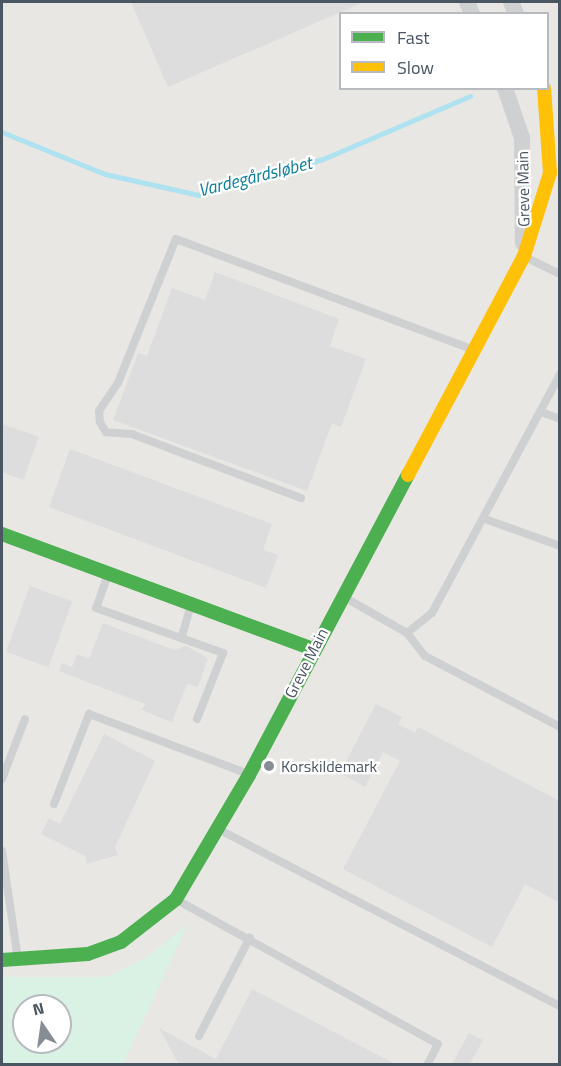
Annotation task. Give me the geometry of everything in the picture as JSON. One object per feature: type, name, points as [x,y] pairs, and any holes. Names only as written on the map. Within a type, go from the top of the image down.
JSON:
[{"type":"street","name":"Greve Main","points":[[506,90],[522,138],[524,256]]},
{"type":"street","name":"Greve Main","points":[[2,960],[54,961],[121,942],[176,899],[249,775],[341,595],[524,256],[550,173],[544,90]]},
{"type":"street","points":[[2,534],[313,649]]},
{"type":"lane","points":[[301,498],[132,434],[106,432],[100,422],[99,411],[118,383],[176,239],[473,350]]},
{"type":"lane","points":[[524,256],[560,274]]},
{"type":"lane","points":[[407,633],[432,613],[485,519],[560,374]]},
{"type":"lane","points":[[541,412],[560,419]]},
{"type":"lane","points":[[485,519],[560,546]]},
{"type":"lane","points":[[108,574],[96,608],[182,636],[223,653],[197,719]]},
{"type":"lane","points":[[341,595],[407,633],[425,656],[560,727]]},
{"type":"lane","points":[[182,636],[191,604]]},
{"type":"lane","points":[[54,804],[88,714],[249,775]]},
{"type":"lane","points":[[2,779],[25,719]]},
{"type":"lane","points":[[217,829],[560,1006]]},
{"type":"lane","points":[[2,851],[18,960]]},
{"type":"lane","points":[[176,899],[250,937],[438,1044],[428,1065]]},
{"type":"lane","points":[[199,1036],[250,937]]},
{"type":"shaded area","points":[[2,2],[559,2],[559,1064],[2,1064]]},
{"type":"green space","points":[[188,924],[123,1064],[2,1064],[2,977],[106,977],[147,957]]},
{"type":"building","points":[[131,2],[364,2],[339,12],[168,87]]},
{"type":"building","points":[[215,272],[339,319],[330,346],[366,359],[341,427],[332,423],[307,491],[113,420],[138,353],[147,356],[172,288],[205,300]]},
{"type":"building","points":[[2,424],[39,437],[23,480],[2,472]]},
{"type":"building","points":[[70,449],[272,524],[263,550],[278,555],[266,588],[49,507]]},
{"type":"building","points":[[30,586],[72,601],[48,667],[6,652]]},
{"type":"building","points":[[103,623],[174,650],[186,646],[208,658],[198,687],[187,684],[172,722],[142,710],[145,704],[59,671],[62,663],[72,667],[77,654],[89,659]]},
{"type":"building","points":[[376,704],[402,717],[398,724],[415,733],[418,727],[560,801],[560,903],[525,884],[492,947],[343,869],[400,761],[383,752],[365,787],[340,773]]},
{"type":"building","points":[[104,734],[155,761],[115,847],[118,855],[87,864],[85,856],[41,834],[49,818],[60,824]]},
{"type":"building","points":[[252,989],[395,1064],[179,1064],[159,1028],[216,1059]]},
{"type":"building","points":[[469,1033],[483,1040],[470,1064],[452,1064]]},
{"type":"waterway","name":"Vardegårdsløbet","points":[[2,132],[105,174],[199,195],[323,159],[470,96]]},
{"type":"traffic: fast","points":[[2,960],[88,954],[121,942],[176,899],[249,775],[408,475]]},
{"type":"traffic: fast","points":[[2,534],[313,649]]},
{"type":"traffic: slow","points":[[408,475],[524,256],[550,173],[544,90]]},
{"type":"place","name":"Korskildemark","points":[[269,766]]}]
